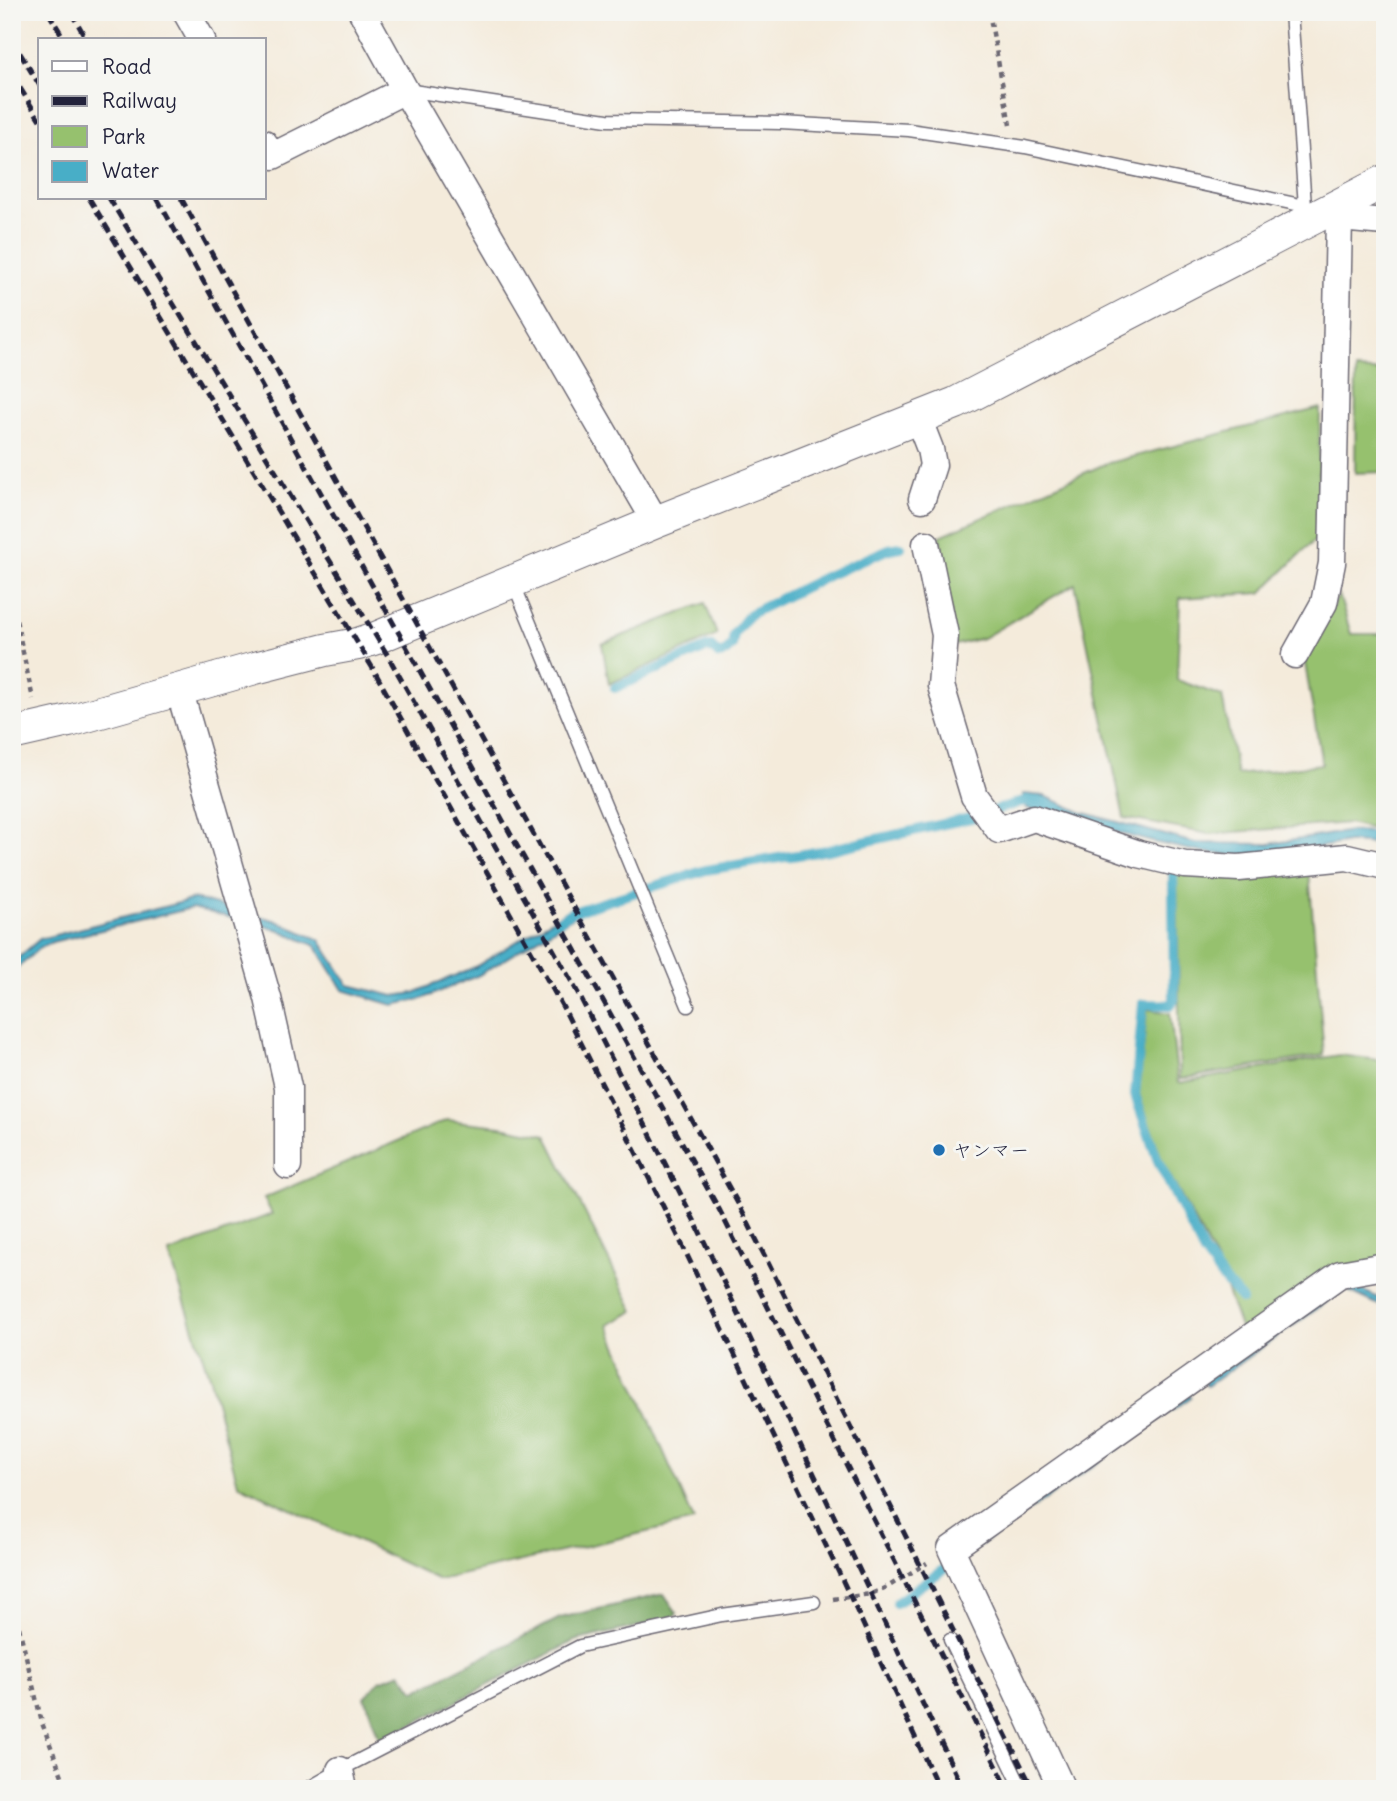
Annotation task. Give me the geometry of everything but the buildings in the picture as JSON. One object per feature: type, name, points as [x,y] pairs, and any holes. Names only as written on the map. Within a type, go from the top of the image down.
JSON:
[{"type":"street","points":[[186,12],[201,38]]},
{"type":"street","points":[[362,12],[656,522]]},
{"type":"street","points":[[267,154],[405,90]]},
{"type":"street","points":[[26,731],[290,659],[358,644],[956,403],[1385,181]]},
{"type":"street","points":[[1323,212],[1385,222]]},
{"type":"street","points":[[1295,655],[1324,603],[1332,563],[1323,212]]},
{"type":"street","points":[[918,418],[933,465],[922,499]]},
{"type":"street","points":[[926,544],[945,635],[941,686],[974,796],[999,830],[1034,818],[1139,854],[1185,865],[1239,868],[1348,857],[1385,866]]},
{"type":"street","points":[[179,689],[268,998],[288,1087],[288,1166]]},
{"type":"street","points":[[1062,1789],[951,1549],[1340,1274],[1385,1266]]},
{"type":"lane","points":[[405,90],[607,120],[780,123],[909,130],[1014,146],[1323,212],[1291,12]]},
{"type":"lane","points":[[513,581],[688,1006]]},
{"type":"lane","points":[[307,1789],[342,1779],[580,1646],[722,1615],[814,1602]]},
{"type":"lane","points":[[950,1640],[1021,1789]]},
{"type":"path","points":[[989,12],[1014,146]]},
{"type":"path","points":[[12,601],[26,731]]},
{"type":"path","points":[[814,1602],[871,1594],[951,1549]]},
{"type":"path","points":[[12,1598],[42,1723],[67,1789]]},
{"type":"green space","points":[[1356,370],[1385,372],[1385,472],[1355,473]]},
{"type":"green space","points":[[1320,408],[1318,537],[1261,593],[1180,598],[1177,680],[1222,696],[1237,775],[1322,764],[1304,658],[1339,595],[1351,634],[1385,634],[1385,832],[1349,823],[1209,834],[1124,818],[1075,584],[983,638],[955,645],[940,536],[1105,464]]},
{"type":"green space","points":[[705,603],[717,635],[609,684],[602,644]]},
{"type":"green space","points":[[1309,872],[1324,1055],[1180,1079],[1177,874]]},
{"type":"green space","points":[[1147,1009],[1170,1013],[1178,1083],[1340,1055],[1385,1061],[1385,1259],[1243,1336],[1216,1261],[1163,1163],[1139,1094]]},
{"type":"green space","points":[[447,1120],[501,1126],[546,1135],[634,1311],[608,1325],[694,1521],[439,1580],[238,1484],[210,1379],[169,1253],[272,1214],[264,1198]]},
{"type":"green space","points":[[664,1594],[677,1613],[671,1619],[574,1641],[380,1741],[365,1697],[379,1681],[401,1673],[415,1691],[560,1618]]},
{"type":"water","points":[[1023,794],[1045,796],[1081,812],[1195,843],[1269,844],[1351,831],[1372,832],[1385,837],[1385,847],[1349,842],[1286,853],[1231,855],[1200,852],[1026,808]]},
{"type":"water","points":[[194,899],[274,920],[320,940],[349,985],[394,996],[414,993],[475,967],[568,910],[573,917],[479,975],[422,999],[393,1005],[343,990],[316,946],[277,929],[192,908],[52,942],[38,949],[12,973],[12,963],[40,939]]},
{"type":"water","points":[[1344,1282],[1385,1301],[1385,1308],[1345,1289],[1207,1386],[1203,1381]]},
{"type":"water","points":[[1187,1392],[1191,1397],[969,1553],[967,1550]]},
{"type":"waterway","points":[[615,688],[706,648],[711,647],[719,655],[723,654],[732,646],[734,634],[750,614],[829,575],[889,549],[901,547]]},
{"type":"waterway","points":[[560,920],[570,913],[706,870],[828,850],[975,817],[1027,800],[1035,802]]},
{"type":"waterway","points":[[1173,872],[1174,1000],[1171,1005],[1143,1004],[1135,1095],[1158,1161],[1204,1253],[1242,1300]]},
{"type":"waterway","points":[[896,1603],[954,1562]]},
{"type":"railway","points":[[48,12],[64,38]]},
{"type":"railway","points":[[71,12],[86,38]]},
{"type":"railway","points":[[12,40],[38,83]]},
{"type":"railway","points":[[12,75],[38,117]]},
{"type":"railway","points":[[90,200],[372,667],[566,1013],[677,1234],[939,1789]]},
{"type":"railway","points":[[110,200],[388,656],[578,993],[697,1226],[963,1789]]},
{"type":"railway","points":[[158,200],[720,1211],[1008,1789]]},
{"type":"railway","points":[[182,200],[741,1209],[1033,1789]]},
{"type":"place","name":"ヤンマー","points":[[939,1150]]}]
